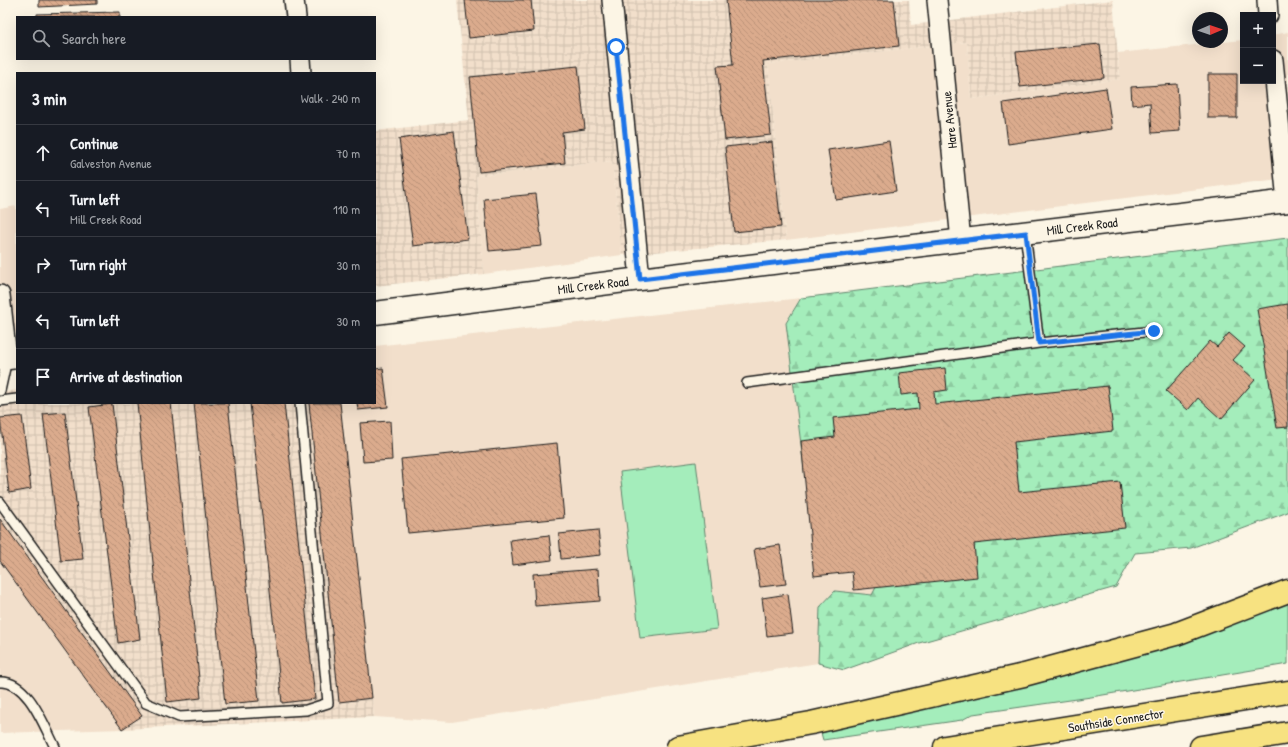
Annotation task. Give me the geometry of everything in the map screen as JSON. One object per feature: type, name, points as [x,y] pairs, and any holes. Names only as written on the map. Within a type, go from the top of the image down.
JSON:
[{"type":"highway","points":[[678,747],[811,723],[1024,675],[1176,634],[1288,591]]},
{"type":"highway","name":"Southside Connector","points":[[945,747],[1288,692]]},
{"type":"highway","points":[[1201,747],[1288,733]]},
{"type":"street","points":[[294,0],[296,16]]},
{"type":"street","points":[[612,0],[640,279]]},
{"type":"street","name":"Hare Avenue","points":[[937,0],[961,241]]},
{"type":"street","points":[[1267,0],[1268,12]]},
{"type":"street","points":[[300,60],[301,72]]},
{"type":"street","points":[[1276,84],[1288,201]]},
{"type":"street","name":"Mill Creek Road","points":[[376,313],[640,279],[1288,201]]},
{"type":"street","points":[[0,295],[8,358]]},
{"type":"lane","points":[[1026,233],[1039,343]]},
{"type":"lane","points":[[748,384],[1039,343],[1154,331]]},
{"type":"lane","points":[[0,390],[8,358]]},
{"type":"lane","points":[[0,401],[16,399]]},
{"type":"lane","points":[[0,502],[146,702],[179,717],[306,710],[328,703],[300,404]]},
{"type":"lane","points":[[0,682],[7,681],[29,696],[55,747]]},
{"type":"shaded area","points":[[457,0],[909,0],[911,25],[1113,0],[1120,79],[971,99],[967,42],[768,64],[786,240],[622,255],[612,161],[476,176],[484,274],[376,286],[376,131],[469,120]]},
{"type":"shaded area","points":[[1288,32],[1288,178],[786,240],[768,64],[967,42],[971,99],[1120,79],[1118,53],[1192,45],[1192,48],[1228,48],[1228,42],[1240,40],[1240,84],[1276,84],[1276,34]]},
{"type":"shaded area","points":[[612,161],[622,255],[484,274],[476,176]]},
{"type":"shaded area","points":[[16,206],[16,332],[0,334],[0,209]]},
{"type":"shaded area","points":[[801,298],[786,323],[887,566],[872,595],[835,591],[820,607],[818,663],[452,722],[374,717],[340,404],[376,404],[376,346]]},
{"type":"shaded area","points":[[16,390],[16,404],[340,404],[374,717],[122,729],[0,561],[0,393]]},
{"type":"shaded area","points":[[0,561],[122,729],[0,733]]},
{"type":"green space","points":[[1288,238],[1288,512],[1191,548],[1135,553],[1116,587],[919,643],[844,670],[818,663],[820,607],[835,591],[872,595],[887,566],[805,477],[786,323],[801,298]]},
{"type":"green space","points":[[696,462],[717,629],[640,638],[620,472]]},
{"type":"green space","points":[[1288,600],[1288,664],[1091,697],[973,714],[962,720],[823,740],[821,733]]},
{"type":"building","points":[[39,0],[97,0],[97,4],[39,7]]},
{"type":"building","points":[[465,0],[531,0],[534,31],[469,38]]},
{"type":"building","points":[[726,0],[894,0],[899,46],[763,61],[771,135],[725,140],[717,66],[733,65]]},
{"type":"building","points":[[120,12],[120,16],[37,16],[37,14]]},
{"type":"building","points":[[1100,44],[1104,78],[1020,87],[1016,52]]},
{"type":"building","points":[[578,66],[585,129],[562,132],[565,163],[479,172],[470,77]]},
{"type":"building","points":[[1208,74],[1237,74],[1237,118],[1208,118]]},
{"type":"building","points":[[1177,84],[1180,131],[1152,133],[1150,103],[1132,105],[1131,87]]},
{"type":"building","points":[[1106,88],[1112,129],[1008,144],[1003,103]]},
{"type":"building","points":[[454,131],[468,239],[413,246],[399,139]]},
{"type":"building","points":[[889,141],[896,191],[836,200],[828,150]]},
{"type":"building","points":[[772,142],[781,227],[734,232],[725,147]]},
{"type":"building","points":[[536,194],[542,246],[489,251],[484,199]]},
{"type":"building","points":[[1288,304],[1288,427],[1277,428],[1257,309]]},
{"type":"building","points":[[1229,333],[1245,347],[1233,360],[1255,380],[1221,419],[1198,398],[1188,410],[1166,391],[1210,341],[1217,347]]},
{"type":"building","points":[[383,368],[388,407],[358,410],[357,404],[376,404],[376,369]]},
{"type":"building","points":[[945,368],[947,390],[934,392],[935,404],[1108,386],[1113,431],[1014,442],[1019,492],[1120,482],[1125,528],[974,544],[977,577],[854,590],[852,572],[814,576],[801,441],[835,437],[833,418],[919,409],[918,393],[901,395],[899,373]]},
{"type":"building","points":[[112,404],[140,639],[118,643],[89,407]]},
{"type":"building","points":[[137,404],[171,404],[201,698],[167,702]]},
{"type":"building","points":[[194,404],[228,404],[259,701],[225,704]]},
{"type":"building","points":[[250,404],[284,404],[315,699],[282,703]]},
{"type":"building","points":[[309,404],[340,404],[372,698],[339,702]]},
{"type":"building","points":[[65,412],[83,559],[61,561],[43,414]]},
{"type":"building","points":[[22,416],[31,489],[9,493],[0,418]]},
{"type":"building","points":[[390,421],[392,460],[363,462],[360,423]]},
{"type":"building","points":[[557,443],[564,518],[408,533],[401,459]]},
{"type":"building","points":[[0,519],[142,716],[122,729],[0,561]]},
{"type":"building","points":[[598,530],[601,555],[561,559],[559,534]]},
{"type":"building","points":[[549,535],[552,560],[513,565],[510,540]]},
{"type":"building","points":[[780,545],[786,584],[760,587],[754,549]]},
{"type":"building","points":[[598,569],[600,601],[535,606],[533,574]]},
{"type":"building","points":[[788,594],[793,633],[767,636],[762,598]]},
{"type":"route","points":[[616,47],[640,279],[1026,233],[1039,343],[1154,331]]}]
